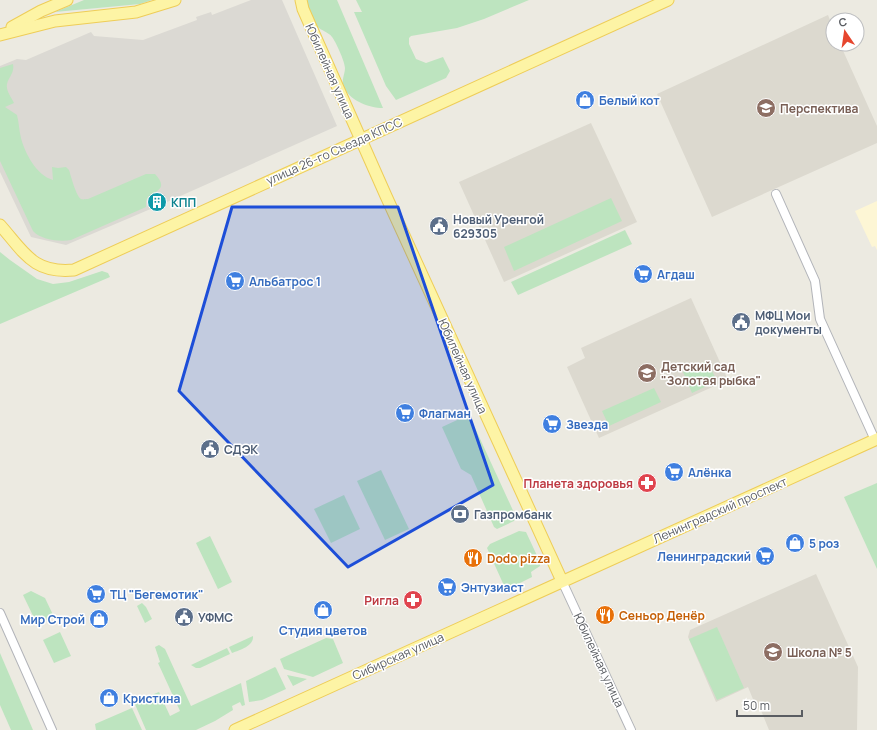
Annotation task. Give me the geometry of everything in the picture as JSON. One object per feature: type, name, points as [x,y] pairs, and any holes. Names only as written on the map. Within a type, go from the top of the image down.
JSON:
[{"type":"main road","points":[[0,34],[41,11],[67,0]]},
{"type":"main road","points":[[0,34],[55,22],[136,12],[175,0]]},
{"type":"main road","name":"Юбилейная улица","points":[[301,0],[303,9],[361,139],[562,581]]},
{"type":"main road","name":"улица 26-го Съезда КПСС","points":[[0,220],[4,230],[28,258],[37,265],[56,271],[74,270],[668,0]]},
{"type":"main road","name":"Ленинградский проспект","points":[[562,581],[876,439]]},
{"type":"main road","name":"Сибирская улица","points":[[235,730],[562,581]]},
{"type":"street","points":[[776,194],[815,280],[820,319],[876,439]]},
{"type":"street","name":"Юбилейная улица","points":[[562,581],[631,730]]},
{"type":"street","points":[[0,613],[52,730]]},
{"type":"highlighted area","points":[[232,207],[398,207],[493,485],[348,567],[179,391]]},
{"type":"shaded area","points":[[251,0],[282,0],[337,126],[167,202],[66,245],[31,237],[0,172],[0,66],[17,59],[26,60],[91,32],[94,36],[143,40],[197,20],[196,17],[211,12],[212,15]]},
{"type":"shaded area","name":"Перспектива","points":[[825,16],[825,52],[844,52],[877,126],[877,143],[712,217],[657,94]]},
{"type":"shaded area","points":[[591,123],[637,222],[504,282],[459,182]]},
{"type":"shaded area","points":[[877,201],[877,250],[875,246],[872,247],[855,211]]},
{"type":"shaded area","name":"Детский сад \"Золотая рыбка\"","points":[[691,298],[728,380],[599,438],[567,367],[585,358],[581,348]]},
{"type":"shaded area","name":"Школа № 5","points":[[816,574],[858,667],[857,730],[769,730],[760,708],[757,709],[748,687],[716,702],[688,637],[690,630]]},
{"type":"green space","points":[[84,0],[152,0],[140,4],[55,12]]},
{"type":"green space","points":[[306,0],[337,0],[383,108],[365,105],[354,99],[345,90],[343,82],[345,65],[340,52],[331,35],[315,24]]},
{"type":"green space","points":[[356,0],[529,0],[484,19],[457,28],[411,36],[409,38],[409,44],[416,59],[426,63],[443,57],[450,71],[446,78],[396,100],[386,86],[354,12],[362,12]]},
{"type":"green space","points":[[13,64],[13,71],[7,88],[14,103],[5,107],[17,115],[23,144],[28,157],[36,168],[41,173],[53,180],[52,167],[66,167],[69,170],[77,194],[81,199],[88,199],[146,174],[155,174],[161,183],[161,186],[148,197],[146,207],[71,240],[51,240],[36,234],[33,231],[0,161],[0,68]]},
{"type":"green space","points":[[611,198],[622,221],[514,271],[504,247]]},
{"type":"green space","points":[[625,230],[632,244],[518,295],[511,282]]},
{"type":"green space","points":[[0,252],[37,279],[53,284],[69,282],[102,271],[108,273],[110,277],[0,324]]},
{"type":"green space","points":[[707,361],[717,381],[692,393],[683,372]]},
{"type":"green space","points":[[654,388],[661,402],[609,426],[602,411]]},
{"type":"green space","points":[[468,415],[516,517],[514,521],[497,529],[494,527],[471,475],[461,469],[442,427]]},
{"type":"green space","points":[[381,470],[409,529],[385,540],[357,481]]},
{"type":"green space","points":[[877,483],[877,569],[844,497]]},
{"type":"green space","points":[[344,495],[360,529],[331,543],[314,509]]},
{"type":"green space","points":[[519,531],[526,532],[540,562],[540,566],[531,572],[532,577],[506,590],[487,548],[490,544]]},
{"type":"green space","points":[[210,536],[232,582],[218,589],[196,543]]},
{"type":"green space","points":[[31,591],[45,598],[54,617],[37,624],[23,595]]},
{"type":"green space","points":[[142,603],[146,607],[152,619],[145,623],[137,606]]},
{"type":"green space","points":[[717,627],[744,688],[717,700],[689,639]]},
{"type":"green space","points":[[60,632],[71,656],[54,663],[43,640]]},
{"type":"green space","points":[[253,636],[253,639],[249,645],[232,653],[229,647]]},
{"type":"green space","points":[[326,638],[333,639],[343,663],[313,677],[284,669],[280,659]]},
{"type":"green space","points":[[159,645],[165,649],[191,706],[241,683],[245,705],[242,706],[240,702],[232,706],[233,710],[196,730],[146,730],[134,702],[159,692],[170,716],[180,711],[158,663],[160,662],[155,647]]},
{"type":"green space","points":[[227,648],[230,654],[200,668],[196,668],[191,665]]},
{"type":"green space","points":[[0,653],[33,730],[11,730],[0,705]]},
{"type":"green space","points":[[275,667],[286,689],[262,700],[249,702],[246,681]]},
{"type":"green space","points":[[287,675],[307,679],[293,686]]},
{"type":"green space","points":[[132,708],[142,730],[96,730],[95,724]]},
{"type":"place","name":"Белый кот","points":[[585,100]]},
{"type":"place","name":"Перспектива","points":[[766,108]]},
{"type":"place","name":"КПП","points":[[157,202]]},
{"type":"place","name":"Новый Уренгой 629305","points":[[439,226]]},
{"type":"place","name":"Агдаш","points":[[643,274]]},
{"type":"place","name":"Альбатрос 1","points":[[235,281]]},
{"type":"place","name":"МФЦ Мои документы","points":[[741,322]]},
{"type":"place","name":"Детский сад \"Золотая рыбка\"","points":[[647,373]]},
{"type":"place","name":"Флагман","points":[[405,413]]},
{"type":"place","name":"Звезда","points":[[552,424]]},
{"type":"place","name":"СДЭК","points":[[210,449]]},
{"type":"place","name":"Алёнка","points":[[674,472]]},
{"type":"place","name":"Планета здоровья","points":[[647,483]]},
{"type":"place","name":"Газпромбанк","points":[[460,514]]},
{"type":"place","name":"5 роз","points":[[795,543]]},
{"type":"place","name":"Ленинградский","points":[[765,556]]},
{"type":"place","name":"Dodo pizza","points":[[473,558]]},
{"type":"place","name":"Энтузиаст","points":[[447,587]]},
{"type":"place","name":"ТЦ \"Бегемотик\"","points":[[96,594]]},
{"type":"place","name":"Ригла","points":[[413,600]]},
{"type":"place","name":"Студия цветов","points":[[323,610]]},
{"type":"place","name":"Сеньор Денёр","points":[[605,615]]},
{"type":"place","name":"УФМС","points":[[184,617]]},
{"type":"place","name":"Мир Строй","points":[[99,619]]},
{"type":"place","name":"Школа № 5","points":[[773,652]]},
{"type":"place","name":"Кристина","points":[[109,698]]}]
